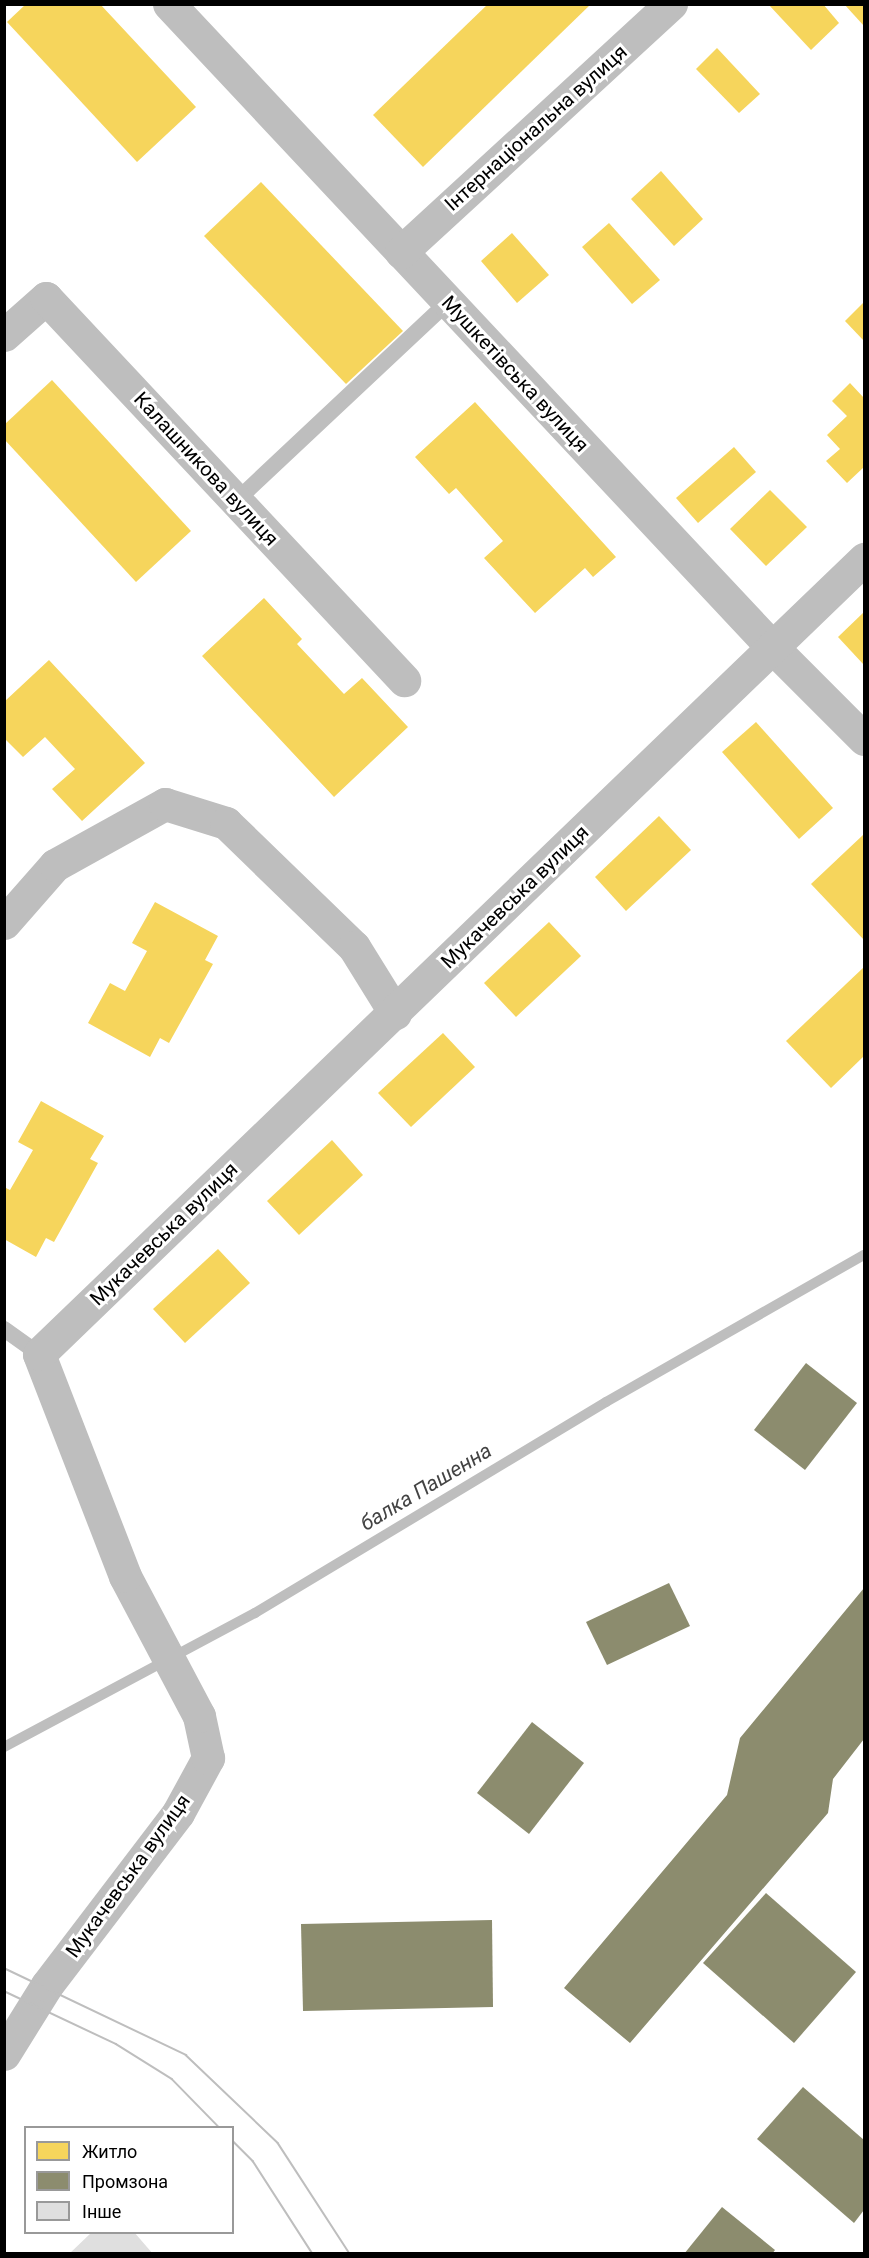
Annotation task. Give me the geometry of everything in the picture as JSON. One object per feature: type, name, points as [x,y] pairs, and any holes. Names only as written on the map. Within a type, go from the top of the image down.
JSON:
[{"type":"street","name":"Мушкетівська вулиця","points":[[169,4],[772,647],[864,740]]},
{"type":"street","name":"Інтернаціональна вулиця","points":[[401,252],[671,4]]},
{"type":"street","name":"Калашникова вулиця","points":[[4,335],[46,298],[404,680]]},
{"type":"street","name":"Мукачевська вулиця","points":[[4,2054],[47,1985],[178,1813],[208,1758],[199,1716],[126,1576],[39,1354],[864,559]]},
{"type":"street","points":[[4,923],[55,865],[165,804],[226,823],[354,947],[395,1013]]},
{"type":"lane","points":[[236,501],[448,302]]},
{"type":"lane","points":[[4,1329],[39,1354]]},
{"type":"building: Житло","points":[[26,4],[100,4],[196,107],[137,162],[7,22]]},
{"type":"building: Житло","points":[[488,4],[591,4],[423,167],[373,115]]},
{"type":"building: Житло","points":[[768,4],[823,4],[839,23],[811,50]]},
{"type":"building: Житло","points":[[844,4],[864,4],[864,26]]},
{"type":"building: Житло","points":[[717,48],[760,94],[739,113],[696,69]]},
{"type":"building: Житло","points":[[661,171],[703,219],[674,246],[631,199]]},
{"type":"building: Житло","points":[[261,182],[403,331],[346,384],[204,236]]},
{"type":"building: Житло","points":[[609,223],[660,280],[632,304],[582,247]]},
{"type":"building: Житло","points":[[512,233],[549,275],[517,303],[481,261]]},
{"type":"building: Житло","points":[[864,302],[864,341],[845,321]]},
{"type":"building: Житло","points":[[52,380],[191,531],[136,582],[4,439],[4,425]]},
{"type":"building: Житло","points":[[850,383],[864,398],[864,467],[847,483],[826,461],[840,449],[827,435],[847,416],[832,401]]},
{"type":"building: Житло","points":[[475,402],[616,557],[593,577],[585,568],[535,613],[484,558],[503,541],[456,488],[449,494],[415,457]]},
{"type":"building: Житло","points":[[734,447],[756,472],[698,523],[676,498]]},
{"type":"building: Житло","points":[[770,490],[807,527],[766,566],[730,529]]},
{"type":"building: Житло","points":[[264,598],[302,639],[297,644],[344,694],[362,678],[408,727],[334,797],[202,656]]},
{"type":"building: Житло","points":[[864,612],[864,665],[838,637]]},
{"type":"building: Житло","points":[[49,660],[145,763],[82,821],[52,789],[75,769],[45,737],[23,757],[4,738],[4,702]]},
{"type":"building: Житло","points":[[756,722],[833,808],[799,839],[722,752]]},
{"type":"building: Житло","points":[[659,816],[691,850],[626,911],[595,877]]},
{"type":"building: Житло","points":[[863,835],[864,837],[864,940],[811,884]]},
{"type":"building: Житло","points":[[155,902],[218,936],[205,960],[213,964],[169,1043],[160,1038],[150,1057],[88,1023],[110,983],[125,991],[147,951],[132,943]]},
{"type":"building: Житло","points":[[549,922],[581,956],[516,1017],[484,983]]},
{"type":"building: Житло","points":[[864,967],[864,1056],[831,1088],[786,1041]]},
{"type":"building: Житло","points":[[443,1033],[475,1067],[411,1127],[378,1093]]},
{"type":"building: Житло","points":[[41,1101],[104,1136],[90,1159],[98,1163],[54,1242],[46,1238],[36,1257],[4,1239],[4,1187],[10,1190],[33,1150],[18,1142]]},
{"type":"building: Житло","points":[[332,1140],[363,1175],[299,1235],[267,1201]]},
{"type":"building: Житло","points":[[218,1249],[250,1283],[185,1343],[153,1309]]},
{"type":"building: Промзона","points":[[806,1363],[857,1403],[805,1470],[754,1430]]},
{"type":"building: Промзона","points":[[669,1583],[690,1626],[607,1665],[586,1622]]},
{"type":"building: Промзона","points":[[864,1588],[864,1739],[833,1779],[828,1813],[630,2043],[564,1988],[727,1795],[740,1738]]},
{"type":"building: Промзона","points":[[532,1722],[584,1763],[529,1834],[477,1793]]},
{"type":"building: Промзона","points":[[766,1893],[856,1972],[794,2043],[703,1963]]},
{"type":"building: Промзона","points":[[492,1920],[493,2007],[303,2011],[301,1924]]},
{"type":"building: Промзона","points":[[803,2087],[864,2140],[864,2210],[854,2223],[757,2139]]},
{"type":"building: Промзона","points":[[722,2207],[775,2250],[772,2254],[684,2254]]},
{"type":"building: Інше","points":[[90,2234],[136,2234],[153,2254],[69,2254]]},
{"type":"waterway","name":"балка Пашенна","points":[[4,1747],[255,1613],[606,1402],[864,1255]]},
{"type":"tram line","points":[[4,1968],[186,2055],[278,2143],[350,2254]]},
{"type":"tram line","points":[[4,1991],[116,2044],[172,2079],[218,2126]]},
{"type":"tram line","points":[[234,2142],[253,2161],[313,2254]]}]
